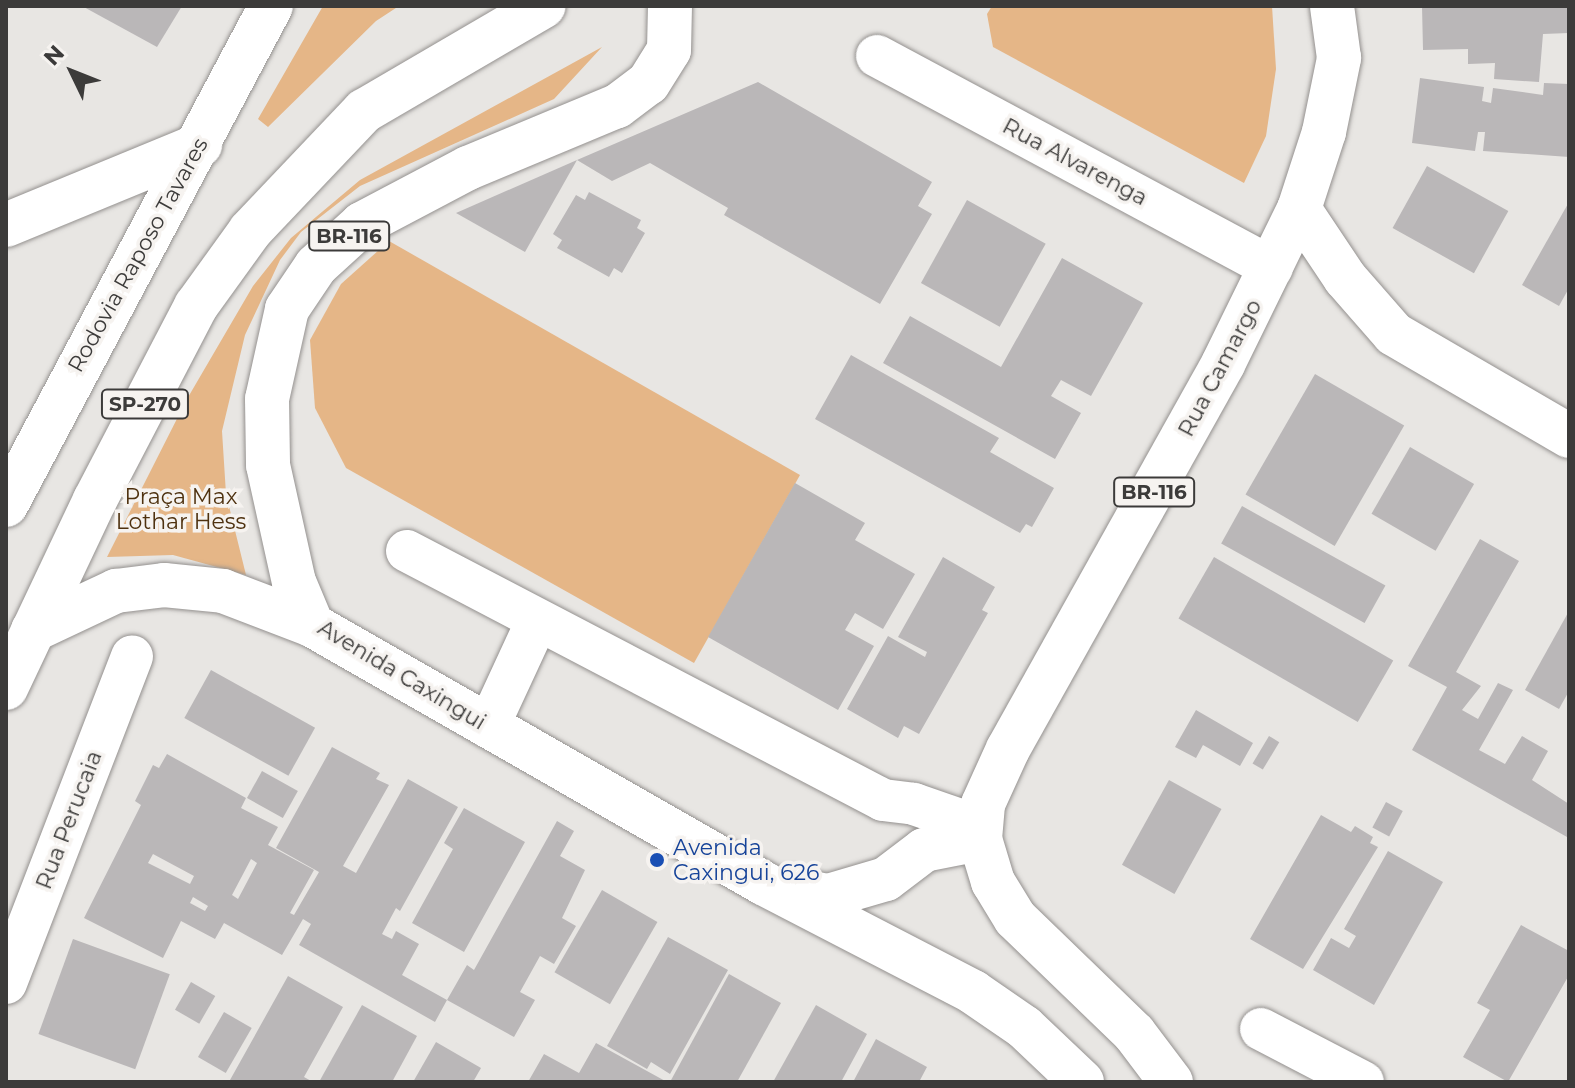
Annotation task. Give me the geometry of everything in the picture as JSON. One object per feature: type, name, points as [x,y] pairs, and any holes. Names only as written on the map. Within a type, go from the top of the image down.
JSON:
[{"type":"main road","name":"Rodovia Raposo Tavares","points":[[6,505],[200,145],[271,6]]},
{"type":"main road","name":"SP-270","points":[[6,688],[196,306],[250,231],[364,111],[544,6]]},
{"type":"main road","name":"Avenida Caxingui","points":[[670,6],[669,50],[648,83],[617,106],[468,168],[362,224],[316,266],[287,309],[267,399],[268,465],[279,530],[312,625],[763,883],[973,992],[1024,1027],[1082,1082]]},
{"type":"main road","name":"Rua Camargo","points":[[980,833],[983,804],[1008,749],[1124,547],[1272,268],[1299,209],[1324,132],[1339,58],[1332,6]]},
{"type":"main road","points":[[6,225],[200,145]]},
{"type":"main road","points":[[1299,209],[1345,278],[1394,334],[1569,436]]},
{"type":"main road","points":[[33,630],[116,591],[164,585],[223,591],[312,625]]},
{"type":"main road","points":[[763,883],[828,896],[886,879],[924,850],[980,833],[993,882],[1015,918],[1134,1033],[1171,1082]]},
{"type":"street","name":"Rua Alvarenga","points":[[877,56],[1272,268]]},
{"type":"street","points":[[407,551],[536,623],[883,800],[914,804],[980,833]]},
{"type":"street","points":[[488,727],[536,623]]},
{"type":"street","name":"Rua Perucaia","points":[[6,983],[132,657]]},
{"type":"street","points":[[914,804],[934,823],[924,850]]},
{"type":"street","points":[[1261,1029],[1363,1082]]},
{"type":"green space","points":[[323,6],[399,6],[376,21],[268,127],[258,119]]},
{"type":"green space","points":[[992,6],[1272,6],[1276,69],[1266,136],[1244,183],[993,47],[987,14]]},
{"type":"green space","name":"Praça Max Lothar Hess","points":[[602,47],[554,99],[360,186],[301,232],[280,260],[245,335],[222,431],[226,494],[246,575],[173,555],[107,557],[187,399],[253,286],[291,238],[360,180]]},
{"type":"green space","points":[[389,241],[800,475],[694,663],[346,468],[315,408],[310,340],[341,284]]},
{"type":"building","points":[[82,6],[182,6],[157,47]]},
{"type":"building","points":[[1422,6],[1569,6],[1569,33],[1543,34],[1539,82],[1494,79],[1495,63],[1468,64],[1468,49],[1423,50]]},
{"type":"building","points":[[1420,78],[1484,87],[1482,101],[1491,103],[1493,88],[1543,95],[1544,83],[1569,84],[1569,157],[1483,151],[1485,132],[1478,132],[1475,151],[1412,143]]},
{"type":"building","points":[[758,82],[932,182],[918,206],[932,214],[880,304],[724,215],[728,208],[650,163],[612,181],[577,160]]},
{"type":"building","points":[[577,160],[525,252],[456,213]]},
{"type":"building","points":[[1427,166],[1508,211],[1474,273],[1393,228]]},
{"type":"building","points":[[589,192],[641,220],[637,228],[645,233],[622,273],[614,268],[609,277],[557,248],[562,240],[553,234],[576,195],[585,200]]},
{"type":"building","points":[[967,200],[1046,244],[1000,327],[921,283]]},
{"type":"building","points":[[1569,202],[1569,288],[1559,306],[1522,285]]},
{"type":"building","points":[[1062,258],[1143,303],[1091,396],[1061,380],[1051,396],[1081,413],[1055,459],[883,363],[910,316],[1001,367]]},
{"type":"building","points":[[851,355],[999,438],[990,452],[1054,488],[1032,527],[1026,524],[1020,533],[815,419]]},
{"type":"building","points":[[1315,374],[1404,426],[1335,546],[1246,494]]},
{"type":"building","points":[[1410,447],[1474,484],[1436,551],[1372,514]]},
{"type":"building","points":[[795,483],[865,523],[855,540],[915,574],[883,629],[855,613],[845,630],[874,646],[838,710],[708,637]]},
{"type":"building","points":[[1242,506],[1385,586],[1365,623],[1221,544]]},
{"type":"building","points":[[1480,539],[1519,561],[1456,672],[1481,686],[1462,710],[1478,719],[1498,683],[1513,690],[1479,750],[1505,764],[1522,736],[1548,751],[1532,780],[1569,804],[1567,837],[1412,750],[1447,687],[1408,666]]},
{"type":"building","points":[[943,557],[995,587],[982,610],[988,613],[919,734],[904,726],[898,738],[847,709],[888,636],[925,657],[927,652],[898,637]]},
{"type":"building","points":[[1214,557],[1393,661],[1358,722],[1178,618]]},
{"type":"building","points":[[1569,611],[1569,691],[1559,709],[1525,690]]},
{"type":"building","points":[[211,670],[315,728],[288,776],[184,718]]},
{"type":"building","points":[[1196,710],[1253,743],[1240,766],[1203,745],[1196,758],[1175,747]]},
{"type":"building","points":[[1269,736],[1279,742],[1263,770],[1253,763]]},
{"type":"building","points":[[332,747],[380,773],[376,779],[389,785],[343,866],[356,873],[408,779],[458,807],[400,911],[396,908],[382,934],[392,939],[396,931],[419,944],[402,975],[447,1000],[435,1022],[299,945],[311,924],[303,919],[282,955],[224,923],[215,939],[181,921],[163,958],[84,918],[141,805],[135,801],[153,765],[159,768],[167,754],[246,798],[241,808],[278,827],[268,845],[314,870],[290,913],[294,915],[319,872],[276,848]],"holes":[[[153,854],[194,876],[190,884],[148,863]],[[251,859],[257,863],[238,899],[232,895]],[[193,897],[208,906],[205,911],[190,903]]]},
{"type":"building","points":[[262,771],[298,791],[283,818],[247,798]]},
{"type":"building","points":[[1169,780],[1221,809],[1174,894],[1122,865]]},
{"type":"building","points":[[1386,802],[1403,811],[1389,837],[1372,828]]},
{"type":"building","points":[[464,808],[525,842],[464,952],[412,923],[453,849],[444,843]]},
{"type":"building","points":[[1321,815],[1351,832],[1355,826],[1373,837],[1370,843],[1378,847],[1303,969],[1250,939]]},
{"type":"building","points":[[557,821],[574,831],[560,856],[585,870],[562,918],[576,926],[554,964],[540,956],[520,992],[535,1000],[514,1037],[447,1000],[467,965],[474,970]]},
{"type":"building","points":[[1388,851],[1443,882],[1374,1005],[1313,970],[1331,938],[1349,948],[1356,936],[1344,929]]},
{"type":"building","points":[[602,890],[657,922],[610,1004],[554,972]]},
{"type":"building","points":[[1521,925],[1569,951],[1569,975],[1508,1082],[1463,1057],[1490,1010],[1477,1003]]},
{"type":"building","points":[[668,937],[728,970],[670,1074],[651,1062],[647,1069],[607,1046]]},
{"type":"building","points":[[73,939],[170,974],[135,1069],[38,1034]]},
{"type":"building","points":[[729,974],[781,1003],[737,1082],[670,1082]]},
{"type":"building","points":[[288,976],[343,1007],[304,1077],[313,1082],[230,1080]]},
{"type":"building","points":[[191,982],[215,996],[199,1024],[175,1010]]},
{"type":"building","points":[[362,1005],[417,1036],[392,1082],[319,1082]]},
{"type":"building","points":[[816,1005],[867,1034],[841,1082],[773,1082]]},
{"type":"building","points":[[224,1012],[252,1028],[226,1073],[198,1057]]},
{"type":"building","points":[[876,1039],[927,1067],[919,1082],[853,1082]]},
{"type":"building","points":[[436,1042],[481,1068],[473,1082],[413,1082]]},
{"type":"building","points":[[596,1043],[667,1082],[528,1082],[544,1054],[579,1073]]},
{"type":"place","name":"Avenida Caxingui, 626","points":[[657,860]]}]
